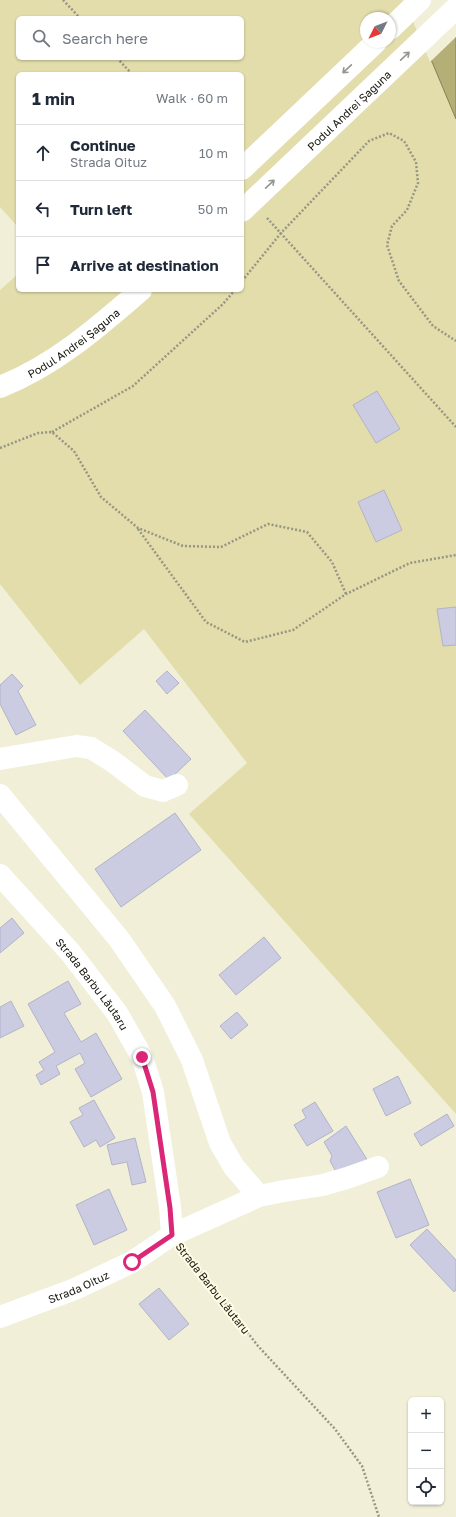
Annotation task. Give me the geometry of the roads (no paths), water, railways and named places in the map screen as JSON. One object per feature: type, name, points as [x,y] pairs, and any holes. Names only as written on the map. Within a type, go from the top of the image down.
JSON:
[{"type":"street","points":[[396,23],[420,0]]},
{"type":"street","name":"Podul Andrei Șaguna","points":[[244,209],[456,8]]},
{"type":"street","points":[[244,166],[370,48]]},
{"type":"street","name":"Podul Andrei Șaguna","points":[[0,387],[22,379],[58,358],[98,328],[139,292]]},
{"type":"street","points":[[0,759],[76,746],[91,748],[112,761],[145,786],[163,791],[177,785]]},
{"type":"street","points":[[0,795],[119,939],[166,1006],[192,1060],[220,1143],[234,1167],[259,1196]]},
{"type":"street","name":"Strada Barbu Lăutaru","points":[[0,875],[70,952],[117,1013],[142,1057],[153,1092],[170,1208],[172,1235]]},
{"type":"street","name":"Strada Oituz","points":[[0,1317],[75,1289],[132,1262],[172,1235],[259,1196],[323,1185],[378,1167]]}]
